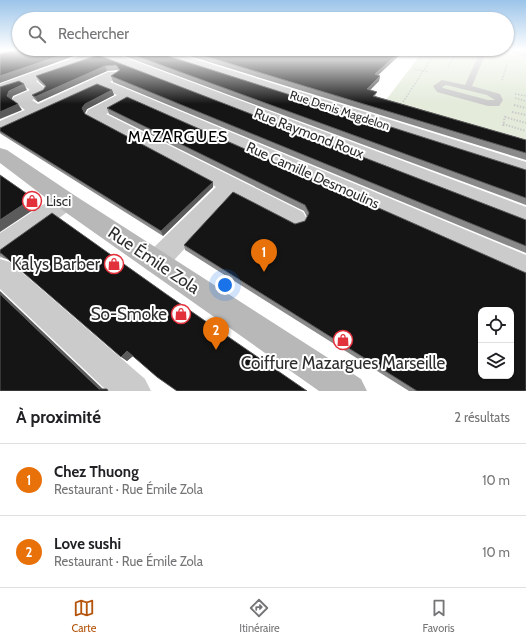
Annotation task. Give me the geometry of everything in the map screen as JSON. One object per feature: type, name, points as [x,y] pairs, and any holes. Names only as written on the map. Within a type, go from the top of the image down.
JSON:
[{"type":"street","points":[[0,89],[54,68]]},
{"type":"street","points":[[0,128],[129,68]]},
{"type":"street","name":"Rue Raymond Roux","points":[[140,68],[526,217]]},
{"type":"street","name":"Rue Denis Magdelon","points":[[214,68],[526,169]]},
{"type":"street","points":[[25,80],[41,92],[20,100],[37,110]]},
{"type":"street","name":"Rue Camille Desmoulins","points":[[99,82],[526,268]]},
{"type":"street","points":[[129,95],[94,114],[295,219]]},
{"type":"street","name":"Rue Émile Zola","points":[[0,154],[66,201],[349,391]]},
{"type":"street","points":[[156,262],[230,186]]},
{"type":"street","points":[[0,247],[66,201]]},
{"type":"street","points":[[0,271],[133,391]]},
{"type":"lane","points":[[468,87],[476,68]]},
{"type":"lane","points":[[445,82],[468,87],[490,93],[497,98],[498,100],[496,104],[440,90],[437,86],[445,82]]},
{"type":"path","points":[[403,102],[425,68]]},
{"type":"path","points":[[497,98],[508,68]]},
{"type":"path","points":[[525,96],[526,92]]},
{"type":"path","points":[[508,97],[526,101]]},
{"type":"path","points":[[507,103],[526,108]]},
{"type":"path","points":[[506,110],[526,115]]},
{"type":"path","points":[[505,117],[526,123]]},
{"type":"path","points":[[503,124],[526,131]]},
{"type":"green space","points":[[410,68],[526,68],[526,140],[386,100]]},
{"type":"building","points":[[0,68],[23,68],[0,76]]},
{"type":"building","points":[[59,68],[100,68],[35,97],[32,95],[43,90],[46,86],[36,76]]},
{"type":"building","points":[[119,68],[132,68],[526,220],[526,246],[111,76],[120,70]]},
{"type":"building","points":[[170,68],[206,68],[526,170],[526,198]]},
{"type":"building","points":[[245,68],[381,68],[375,74],[380,76],[367,89],[377,92],[373,96],[526,140],[526,153]]},
{"type":"building","points":[[19,81],[24,84],[9,91],[7,96],[18,104],[0,112],[0,87]]},
{"type":"building","points":[[97,84],[112,90],[85,104],[82,108],[85,114],[213,182],[161,231],[0,131],[0,128]]},
{"type":"building","points":[[127,97],[526,273],[526,391],[417,391],[184,245],[233,192],[295,224],[305,221],[309,213],[305,205],[107,108]]},
{"type":"building","points":[[0,175],[33,198],[0,220]]},
{"type":"building","points":[[52,213],[307,391],[177,391],[157,377],[127,351],[121,357],[0,253],[0,250]]},
{"type":"building","points":[[0,294],[99,389],[107,389],[108,391],[0,391]]},
{"type":"place","name":"Lisci","points":[[32,201]]},
{"type":"place","name":"Kalys Barber","points":[[114,264]]},
{"type":"place","name":"Chez Thuong","points":[[264,272]]},
{"type":"place","name":"So-Smoke","points":[[181,314]]},
{"type":"place","name":"Coiffure Mazargues Marseille","points":[[343,340]]},
{"type":"place","name":"Love sushi","points":[[216,350]]},
{"type":"district","name":"MAZARGUES","points":[[178,136]]}]
